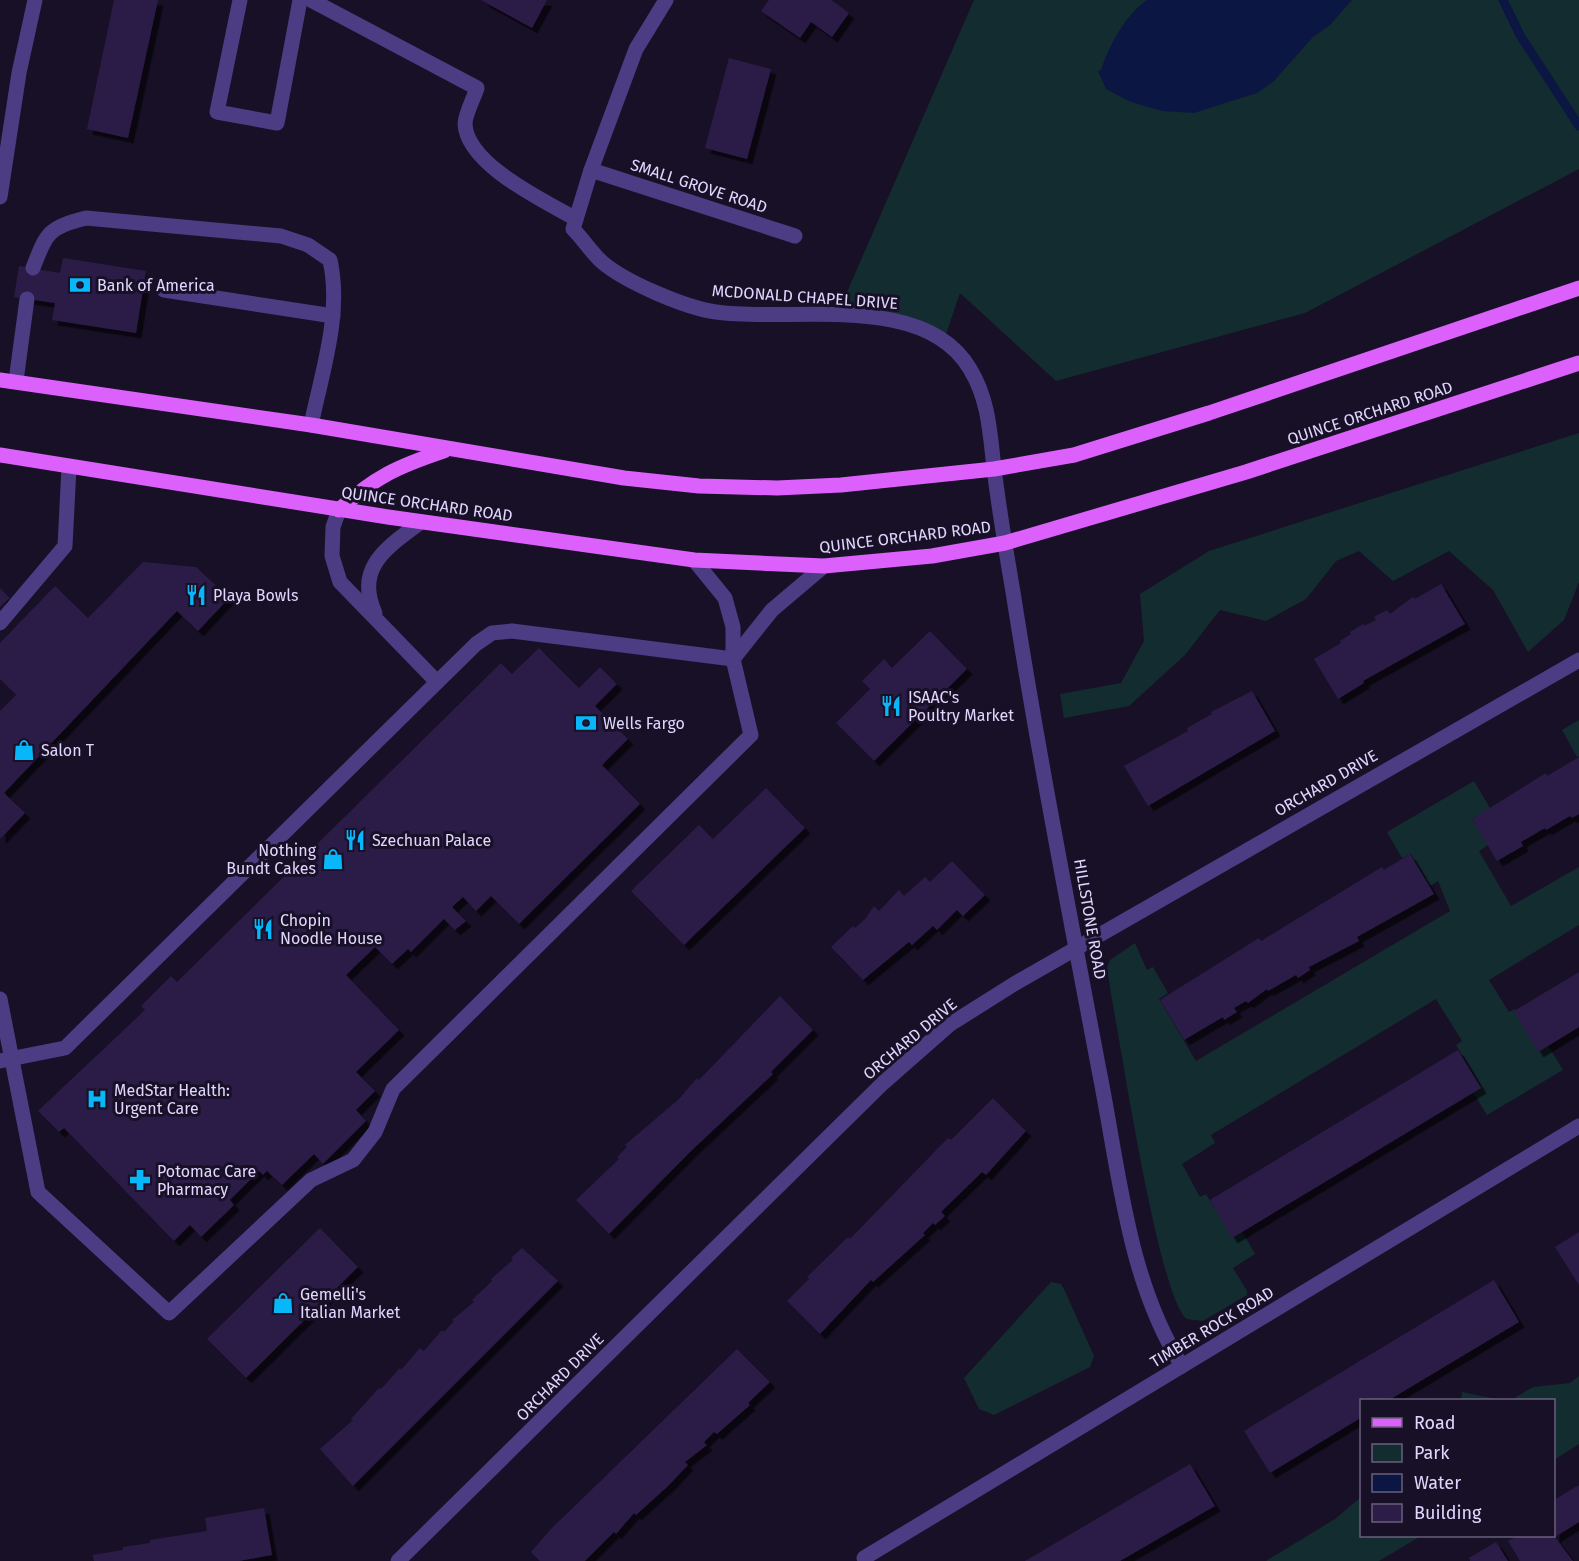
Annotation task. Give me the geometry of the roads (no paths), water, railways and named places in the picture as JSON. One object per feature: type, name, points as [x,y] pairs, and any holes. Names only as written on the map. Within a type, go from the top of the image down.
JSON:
[{"type":"main road","points":[[0,380],[311,425],[447,450],[624,478],[699,486],[777,488],[841,485],[994,469],[1074,455],[1133,438],[1579,288]]},
{"type":"main road","name":"QUINCE ORCHARD ROAD","points":[[0,455],[339,510],[694,560],[824,566],[932,556],[1005,543],[1246,472],[1579,363]]},
{"type":"main road","points":[[339,510],[366,485],[403,465],[447,450]]},
{"type":"street","points":[[0,197],[19,73],[35,0]]},
{"type":"street","points":[[240,0],[217,112],[277,123],[300,0]]},
{"type":"street","points":[[311,0],[477,88],[465,123],[473,147],[514,183],[576,219],[591,170],[636,49],[666,0]]},
{"type":"street","name":"SMALL GROVE ROAD","points":[[591,170],[795,236]]},
{"type":"street","points":[[33,268],[44,240],[58,226],[86,218],[281,236],[308,246],[330,260],[334,281],[333,316],[311,425]]},
{"type":"street","name":"MCDONALD CHAPEL DRIVE","points":[[576,219],[573,228],[603,262],[643,288],[713,312],[837,315],[904,321],[944,340],[969,367],[986,402],[994,469]]},
{"type":"street","points":[[164,290],[333,316]]},
{"type":"street","points":[[16,381],[27,299]]},
{"type":"street","points":[[0,623],[65,546],[69,467]]},
{"type":"street","name":"HILLSTONE ROAD","points":[[994,469],[1076,946],[1138,1265],[1158,1323],[1182,1366]]},
{"type":"street","points":[[339,510],[333,527],[332,556],[340,582],[437,682]]},
{"type":"street","points":[[379,621],[369,598],[368,573],[386,549],[421,522]]},
{"type":"street","points":[[0,999],[6,1060],[38,1192],[170,1313],[311,1180],[353,1160],[375,1132],[393,1089],[751,735],[733,659],[733,627],[725,598],[694,560]]},
{"type":"street","points":[[733,659],[772,610],[824,566]]},
{"type":"street","points":[[6,1060],[64,1048],[476,644],[492,633],[512,631],[733,659]]},
{"type":"street","name":"ORCHARD DRIVE","points":[[398,1561],[917,1052],[983,1003],[1076,946],[1579,660]]},
{"type":"street","name":"TIMBER ROCK ROAD","points":[[864,1558],[1579,1126]]},
{"type":"water","points":[[1147,0],[1352,0],[1330,25],[1313,37],[1273,82],[1257,93],[1194,113],[1162,111],[1131,102],[1106,89],[1098,71],[1101,70],[1113,41],[1125,22]]},
{"type":"waterway","points":[[1503,0],[1520,35],[1579,126]]},
{"type":"place","name":"Bank of America","points":[[80,285]]},
{"type":"place","name":"Playa Bowls","points":[[196,595]]},
{"type":"place","name":"ISAAC's Poultry Market","points":[[891,706]]},
{"type":"place","name":"Wells Fargo","points":[[586,723]]},
{"type":"place","name":"Salon T","points":[[24,750]]},
{"type":"place","name":"Szechuan Palace","points":[[355,840]]},
{"type":"place","name":"Nothing Bundt Cakes","points":[[333,859]]},
{"type":"place","name":"Chopin Noodle House","points":[[263,929]]},
{"type":"place","name":"MedStar Health: Urgent Care","points":[[97,1099]]},
{"type":"place","name":"Potomac Care Pharmacy","points":[[140,1180]]},
{"type":"place","name":"Gemelli's Italian Market","points":[[283,1303]]}]
